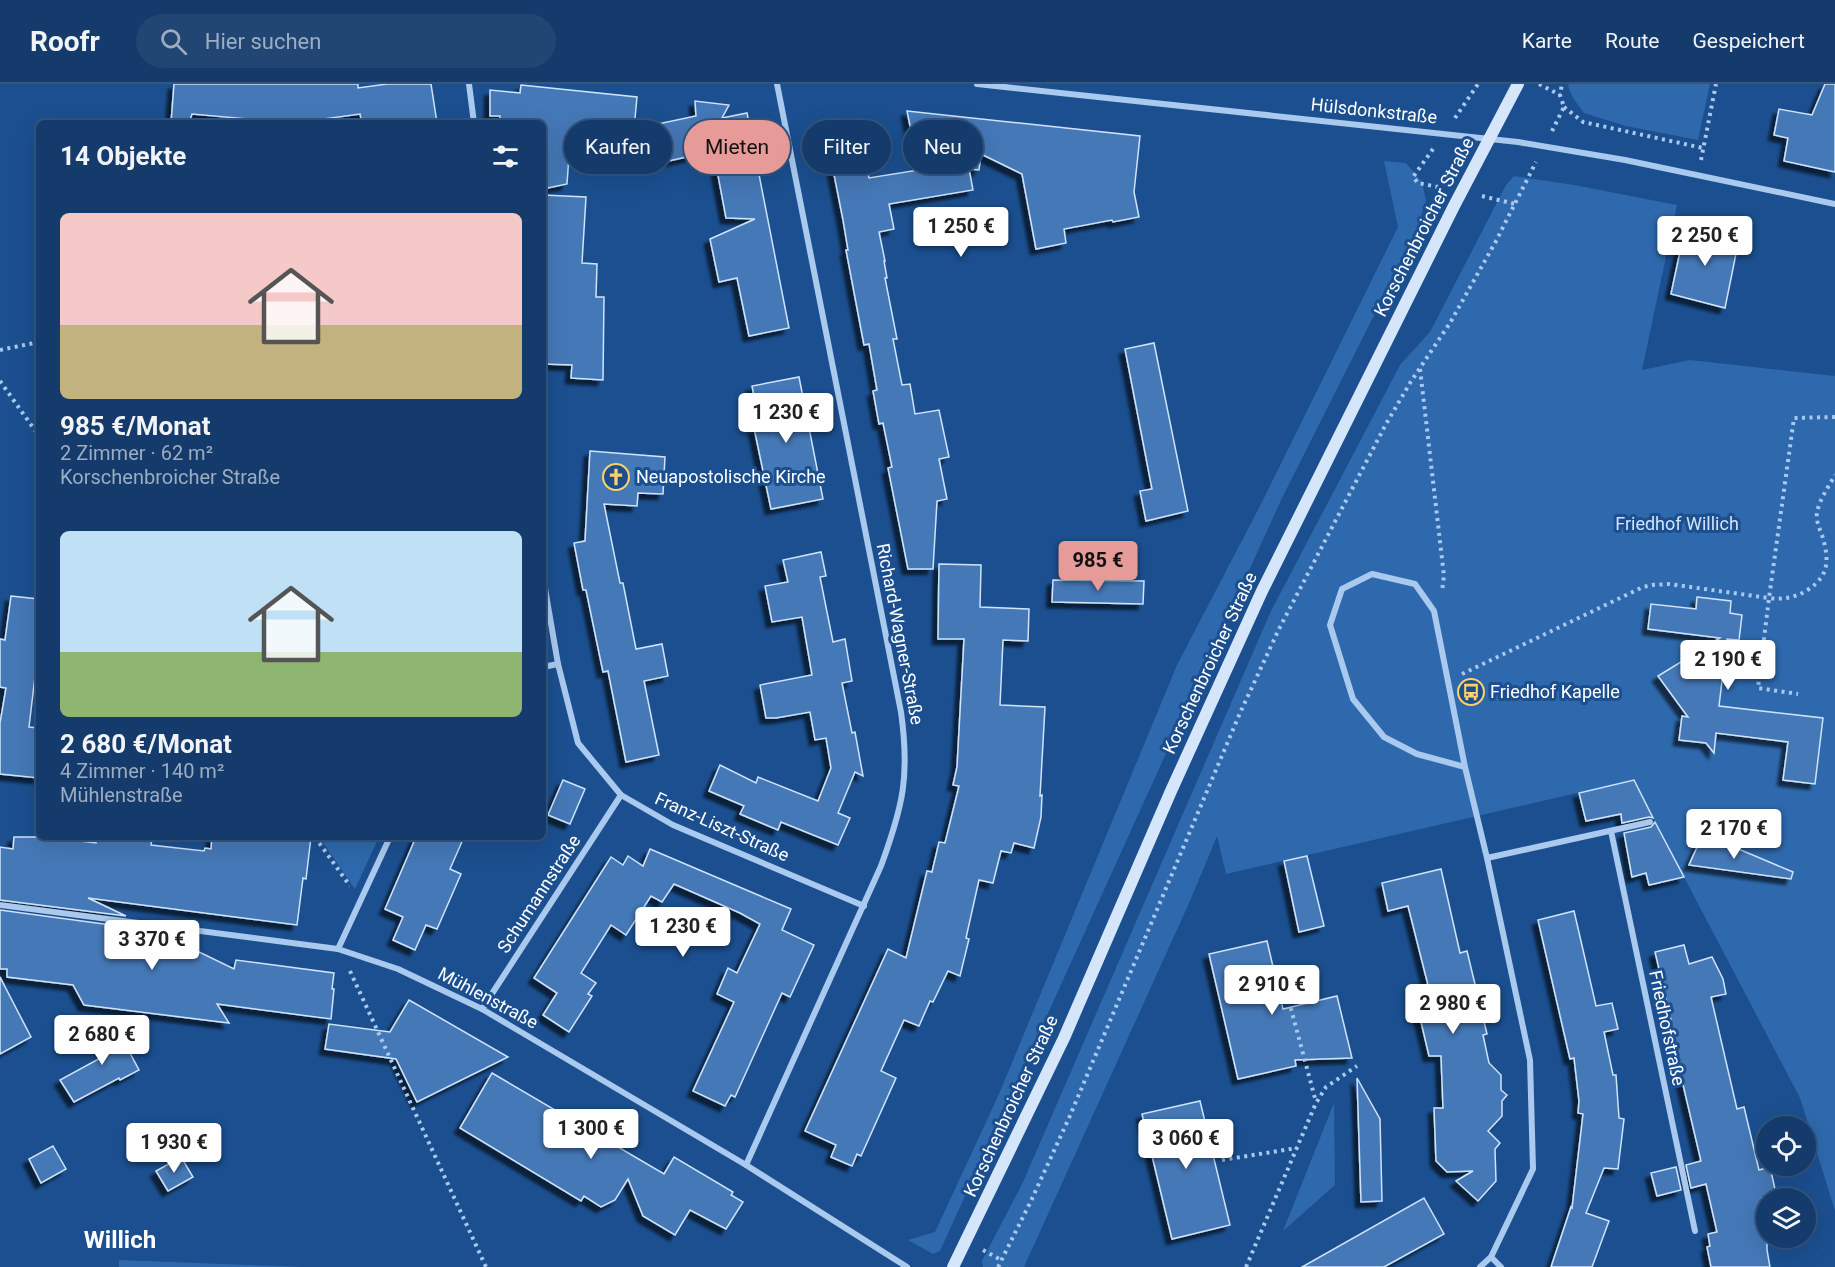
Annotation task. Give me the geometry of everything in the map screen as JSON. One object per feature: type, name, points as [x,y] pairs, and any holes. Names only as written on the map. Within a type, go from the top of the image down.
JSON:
[{"type":"main road","name":"Korschenbroicher Straße","points":[[953,1267],[1064,1038],[1180,770],[1262,591],[1518,84]]},
{"type":"street","points":[[469,84],[474,120]]},
{"type":"street","name":"Richard-Wagner-Straße","points":[[746,1165],[882,866],[898,817],[904,788],[905,743],[901,712],[777,84]]},
{"type":"street","name":"Hülsdonkstraße","points":[[977,84],[1489,138],[1544,146],[1835,204]]},
{"type":"street","points":[[1465,767],[1417,754],[1384,737],[1353,699],[1330,625],[1342,589],[1372,574],[1415,584],[1434,611],[1465,767],[1530,1060],[1533,1169],[1491,1257],[1480,1267]]},
{"type":"street","name":"Franz-Liszt-Straße","points":[[546,594],[558,664],[578,743],[621,795],[673,825],[864,906]]},
{"type":"street","points":[[546,666],[558,664]]},
{"type":"street","name":"Schumannstraße","points":[[482,1009],[621,795]]},
{"type":"street","points":[[1487,858],[1650,822]]},
{"type":"street","name":"Friedhofstraße","points":[[1611,831],[1695,1231]]},
{"type":"street","points":[[339,950],[389,840]]},
{"type":"street","name":"Mühlenstraße","points":[[0,904],[339,950],[398,969],[482,1009],[746,1165],[907,1267]]},
{"type":"street","points":[[1491,1257],[1501,1267]]},
{"type":"path","points":[[1539,84],[1560,95]]},
{"type":"path","points":[[1562,84],[1560,95],[1564,106],[1583,122],[1703,148]]},
{"type":"path","points":[[1697,176],[1716,84]]},
{"type":"path","points":[[998,1267],[1070,1118],[1266,657],[1304,578],[1386,424],[1450,323],[1487,258],[1564,106]]},
{"type":"path","points":[[0,350],[36,343]]},
{"type":"path","points":[[1420,368],[1444,576],[1443,587],[1434,611]]},
{"type":"path","points":[[0,381],[36,432]]},
{"type":"path","points":[[1798,694],[1758,688],[1769,598],[1794,418],[1835,417]]},
{"type":"path","points":[[1448,681],[1643,587],[1669,584],[1784,599],[1798,595],[1822,578],[1827,557],[1818,524],[1817,510],[1835,475]]},
{"type":"path","points":[[317,840],[361,901]]},
{"type":"path","points":[[339,950],[486,1267]]},
{"type":"path","points":[[1283,980],[1316,1103]]},
{"type":"path","points":[[1246,1267],[1316,1103],[1326,1087],[1357,1066]]},
{"type":"path","points":[[1222,1160],[1298,1148]]},
{"type":"green space","points":[[1569,84],[1710,84],[1698,140],[1626,126],[1584,113],[1573,98]]},
{"type":"green space","points":[[1384,161],[1406,163],[1422,182],[1426,201],[1416,232],[1282,498],[940,1251],[933,1254],[908,1240],[935,1232],[999,1094],[1177,665],[1261,504],[1398,227]]},
{"type":"green space","name":"Friedhof Willich","points":[[1514,176],[1677,205],[1642,370],[1690,360],[1835,376],[1835,1211],[1816,1150],[1816,1116],[1806,1116],[1800,1098],[1633,780],[1226,874],[1217,836],[1190,901],[1024,1267],[983,1267],[982,1261],[1023,1182],[1271,611],[1400,365],[1430,332],[1506,185]]},
{"type":"green space","points":[[321,840],[378,840],[355,889]]},
{"type":"green space","points":[[1334,1103],[1335,1185],[1283,1231]]},
{"type":"green space","points":[[119,1260],[305,1267],[119,1267]]},
{"type":"building","points":[[174,84],[358,84],[358,88],[387,84],[431,84],[437,120],[361,120],[360,114],[316,120],[260,120],[192,114],[190,120],[171,120]]},
{"type":"building","points":[[1825,84],[1835,84],[1835,172],[1784,161],[1788,138],[1774,135],[1779,109],[1812,115]]},
{"type":"building","points":[[521,85],[637,97],[635,120],[564,120],[564,174],[568,174],[567,184],[546,188],[546,120],[499,120],[500,116],[490,116],[490,90],[520,93]]},
{"type":"building","points":[[695,101],[729,105],[722,118],[747,113],[748,120],[684,120],[684,158],[672,160],[672,121],[696,116]]},
{"type":"building","points":[[907,111],[1140,136],[1134,192],[1139,217],[1064,229],[1066,243],[1036,249],[1022,174],[983,155],[983,120],[909,120]]},
{"type":"building","points":[[903,173],[970,174],[973,190],[889,204],[894,229],[879,232],[897,339],[893,339],[902,385],[910,384],[915,414],[939,410],[949,457],[939,459],[947,499],[937,501],[933,569],[908,569],[888,468],[892,467],[883,423],[879,424],[873,391],[877,390],[869,344],[864,345],[834,174],[868,174],[869,178]]},
{"type":"building","points":[[718,174],[759,174],[789,328],[749,336],[737,278],[719,282],[710,239],[755,219],[726,218]]},
{"type":"building","points":[[546,195],[586,197],[582,263],[597,264],[596,297],[604,297],[603,380],[571,378],[572,365],[546,364]]},
{"type":"building","points":[[1685,228],[1739,239],[1725,308],[1671,294]]},
{"type":"building","points":[[1154,343],[1188,511],[1146,521],[1140,491],[1152,489],[1125,349]]},
{"type":"building","points":[[799,377],[823,499],[771,509],[754,428],[760,427],[752,386]]},
{"type":"building","points":[[590,451],[665,457],[663,494],[638,493],[637,506],[604,504],[636,649],[662,644],[668,676],[644,681],[659,755],[626,762],[608,671],[603,672],[574,543],[585,541]]},
{"type":"building","points":[[821,552],[826,576],[820,577],[833,642],[845,639],[852,681],[842,683],[852,733],[855,732],[863,776],[855,772],[838,813],[850,818],[838,845],[781,822],[778,830],[740,814],[744,806],[709,791],[720,765],[756,783],[758,777],[818,801],[831,768],[826,738],[815,740],[810,712],[766,718],[760,685],[812,675],[802,617],[772,622],[765,586],[788,582],[783,560]]},
{"type":"building","points":[[939,564],[981,565],[980,607],[1029,609],[1028,641],[1003,640],[1000,705],[1045,707],[1041,817],[1034,848],[1014,843],[1011,853],[1001,851],[993,883],[979,880],[960,976],[948,971],[933,1002],[930,1001],[919,1026],[904,1020],[881,1071],[896,1078],[861,1156],[857,1154],[852,1166],[831,1157],[836,1145],[805,1131],[888,949],[906,958],[927,871],[932,872],[939,842],[945,843],[959,786],[953,785],[957,767],[964,639],[938,639]]},
{"type":"building","points":[[1053,580],[1144,581],[1143,604],[1052,602]]},
{"type":"building","points":[[11,596],[36,599],[36,668],[29,727],[36,728],[36,778],[0,774],[0,723],[6,688],[0,687],[0,639],[5,640]]},
{"type":"building","points":[[1697,597],[1731,601],[1730,613],[1742,615],[1739,640],[1727,639],[1719,706],[1823,718],[1815,784],[1783,780],[1788,742],[1716,733],[1714,753],[1706,743],[1679,740],[1682,716],[1688,717],[1658,676],[1720,638],[1648,629],[1651,604],[1696,609]]},
{"type":"building","points":[[563,780],[585,789],[570,824],[548,815]]},
{"type":"building","points":[[1634,780],[1653,818],[1622,823],[1621,814],[1586,821],[1579,793]]},
{"type":"building","points":[[1655,822],[1684,877],[1649,885],[1646,873],[1632,877],[1624,833],[1651,827]]},
{"type":"building","points":[[1703,834],[1793,872],[1791,879],[1689,865]]},
{"type":"building","points":[[14,837],[96,843],[96,840],[152,840],[151,845],[204,851],[205,848],[211,849],[212,840],[311,840],[297,925],[88,898],[126,916],[0,900],[0,847],[13,849]]},
{"type":"building","points":[[415,840],[463,840],[450,869],[461,874],[437,929],[426,925],[415,950],[393,940],[403,917],[385,909]]},
{"type":"building","points":[[650,849],[791,909],[782,930],[814,945],[790,997],[782,993],[735,1097],[731,1095],[725,1106],[693,1091],[734,1002],[717,994],[728,968],[737,973],[760,924],[740,913],[674,884],[662,902],[651,896],[626,935],[611,925],[581,973],[596,983],[588,994],[592,996],[569,1032],[543,1015],[557,993],[534,978],[611,857],[623,865],[628,856],[643,866]]},
{"type":"building","points":[[1307,856],[1324,926],[1299,932],[1284,861]]},
{"type":"building","points":[[1441,869],[1460,953],[1467,951],[1487,1034],[1483,1035],[1489,1063],[1501,1075],[1501,1090],[1507,1095],[1502,1101],[1502,1116],[1488,1131],[1500,1143],[1495,1149],[1496,1181],[1478,1201],[1456,1181],[1473,1171],[1447,1172],[1436,1161],[1434,1108],[1443,1108],[1441,1056],[1429,1056],[1414,992],[1429,989],[1408,906],[1388,911],[1382,883]]},
{"type":"building","points":[[0,910],[156,931],[234,969],[236,960],[334,973],[331,1019],[217,1004],[229,1023],[84,1005],[73,985],[7,977],[7,969],[0,969]]},
{"type":"building","points":[[1574,911],[1596,1006],[1612,1003],[1618,1029],[1604,1032],[1613,1075],[1616,1075],[1619,1118],[1624,1119],[1618,1169],[1604,1168],[1586,1213],[1609,1221],[1592,1267],[1551,1267],[1572,1208],[1583,1114],[1578,1113],[1579,1101],[1574,1058],[1570,1059],[1538,920]]},
{"type":"building","points":[[1267,941],[1283,1009],[1337,996],[1352,1058],[1295,1060],[1296,1066],[1238,1079],[1209,954]]},
{"type":"building","points":[[1684,945],[1689,964],[1712,957],[1723,979],[1726,994],[1711,997],[1737,1109],[1744,1107],[1756,1157],[1756,1176],[1772,1176],[1775,1188],[1756,1188],[1756,1248],[1767,1248],[1770,1267],[1711,1267],[1707,1247],[1710,1246],[1708,1234],[1717,1232],[1706,1184],[1691,1188],[1686,1165],[1701,1161],[1668,1021],[1671,1020],[1655,952]]},
{"type":"building","points":[[0,977],[31,1037],[0,1054]]},
{"type":"building","points":[[409,1000],[508,1057],[417,1102],[396,1059],[325,1049],[329,1024],[390,1032]]},
{"type":"building","points":[[114,1023],[139,1070],[74,1102],[60,1080],[106,1055],[95,1034]]},
{"type":"building","points":[[492,1073],[664,1174],[674,1157],[733,1192],[731,1195],[743,1202],[726,1229],[690,1210],[675,1235],[643,1216],[628,1179],[615,1200],[601,1207],[584,1196],[581,1201],[460,1128]]},
{"type":"building","points":[[1357,1078],[1380,1119],[1382,1201],[1361,1202]]},
{"type":"building","points":[[1200,1101],[1230,1225],[1172,1239],[1142,1114]]},
{"type":"building","points":[[53,1146],[66,1169],[41,1183],[29,1159]]},
{"type":"building","points":[[181,1157],[193,1177],[168,1191],[156,1171]]},
{"type":"building","points":[[1676,1167],[1681,1190],[1657,1196],[1651,1173]]},
{"type":"building","points":[[1424,1198],[1444,1234],[1384,1267],[1302,1267]]},
{"type":"place","name":"Neuapostolische Kirche","points":[[616,477]]},
{"type":"place","name":"Friedhof Kapelle","points":[[1471,692]]},
{"type":"district","name":"Willich","points":[[120,1240]]}]
